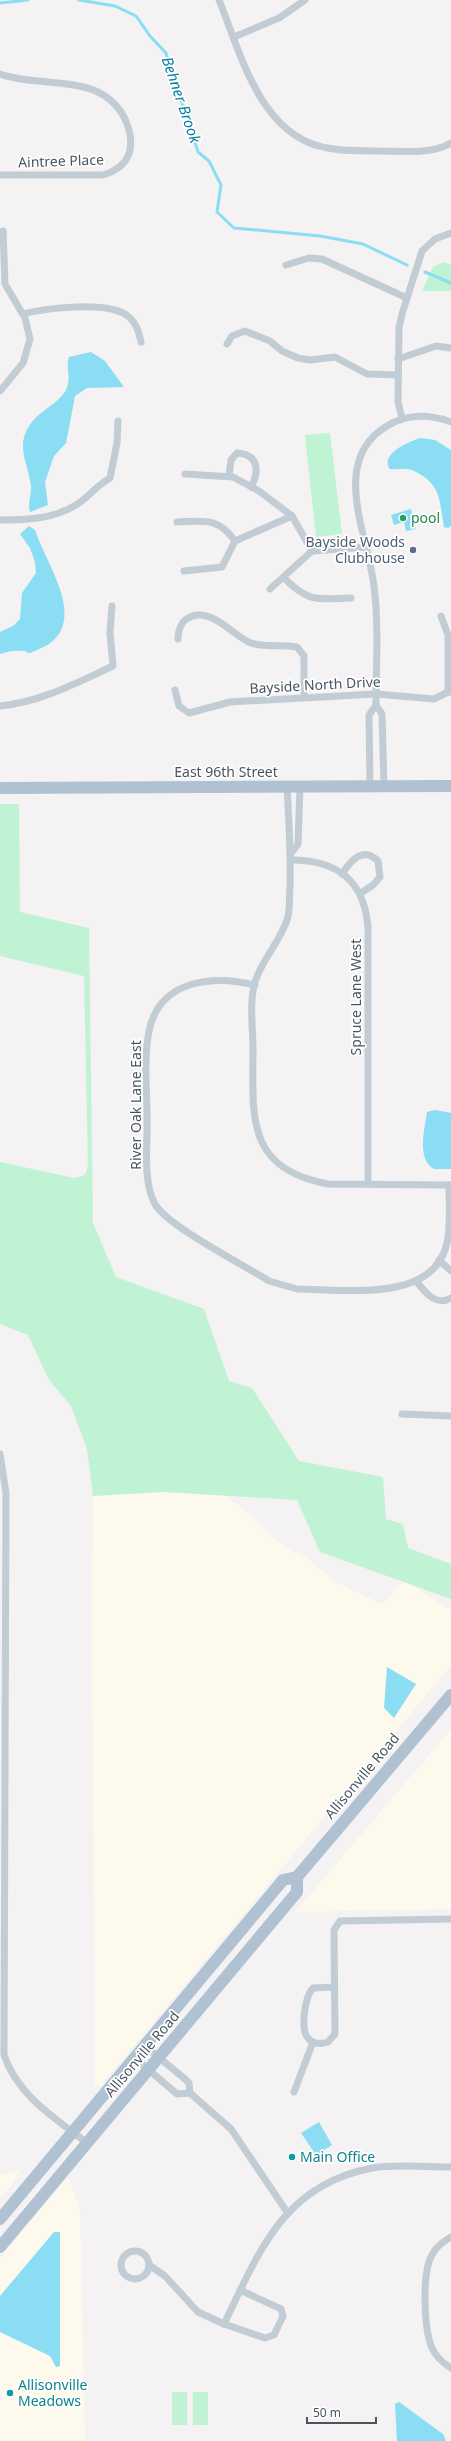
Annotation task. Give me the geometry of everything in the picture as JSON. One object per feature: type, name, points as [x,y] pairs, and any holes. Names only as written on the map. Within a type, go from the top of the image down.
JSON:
[{"type":"main road","name":"East 96th Street","points":[[0,788],[451,786]]},
{"type":"main road","name":"Allisonville Road","points":[[0,2219],[283,1880],[297,1877],[451,1695]]},
{"type":"main road","name":"Allisonville Road","points":[[0,2247],[297,1892],[297,1877]]},
{"type":"street","points":[[219,0],[262,102],[283,126],[304,140],[320,147],[341,150],[426,151],[451,143]]},
{"type":"street","points":[[234,37],[279,18],[305,0]]},
{"type":"street","name":"Aintree Place","points":[[0,74],[30,81],[81,85],[100,93],[114,104],[124,118],[131,144],[127,157],[119,168],[102,175],[0,175]]},
{"type":"street","points":[[0,391],[21,366],[28,351],[30,334],[23,314],[3,283],[3,231]]},
{"type":"street","points":[[402,418],[398,402],[400,323],[422,251],[435,239],[451,233]]},
{"type":"street","points":[[286,265],[309,258],[322,259],[407,298]]},
{"type":"street","points":[[23,314],[51,308],[114,309],[132,320],[141,342]]},
{"type":"street","points":[[227,344],[232,336],[245,331],[270,341],[282,350],[298,358],[310,360],[335,357],[366,374],[398,375]]},
{"type":"street","points":[[398,359],[436,346],[451,348]]},
{"type":"street","points":[[384,786],[382,714],[376,705],[375,596],[368,547],[355,492],[358,464],[372,438],[384,428],[402,418],[427,416],[451,422]]},
{"type":"street","points":[[0,520],[33,519],[74,506],[100,484],[110,478],[118,442],[118,421]]},
{"type":"street","points":[[229,476],[233,456],[237,453],[246,454],[255,461],[257,468],[257,474],[251,487]]},
{"type":"street","points":[[185,474],[229,476],[251,487],[283,507],[292,516],[312,552]]},
{"type":"street","points":[[184,571],[222,567],[235,541],[292,516]]},
{"type":"street","points":[[177,522],[212,521],[224,528],[235,541]]},
{"type":"street","points":[[270,589],[312,552],[368,547]]},
{"type":"street","points":[[284,578],[306,596],[314,599],[350,598]]},
{"type":"street","points":[[0,706],[17,704],[53,694],[113,666],[110,632],[112,606]]},
{"type":"street","points":[[178,639],[180,628],[184,620],[193,615],[200,615],[217,621],[250,643],[297,647],[304,656],[304,697]]},
{"type":"street","points":[[441,616],[448,635],[449,692]]},
{"type":"street","name":"Bayside North Drive","points":[[175,690],[177,702],[181,708],[189,713],[194,713],[230,702],[376,694],[434,699],[449,692]]},
{"type":"street","points":[[370,786],[369,715],[376,705]]},
{"type":"street","points":[[287,787],[291,857],[288,916],[278,940],[255,985],[254,1120],[260,1142],[274,1159],[304,1178],[328,1184],[450,1185],[449,1227],[446,1244],[439,1260],[432,1270],[416,1281],[432,1298],[442,1301],[451,1298]]},
{"type":"street","points":[[291,857],[298,844],[300,787]]},
{"type":"street","points":[[342,874],[350,861],[359,855],[369,854],[378,861],[381,871],[380,876],[373,885],[361,893]]},
{"type":"street","name":"Spruce Lane West","points":[[291,857],[333,867],[361,893],[365,902],[368,927],[368,1184]]},
{"type":"street","name":"River Oak Lane East","points":[[255,985],[240,981],[216,980],[196,982],[181,987],[155,1011],[147,1042],[148,1167],[150,1191],[162,1214],[183,1229],[276,1284],[297,1289],[394,1289],[416,1281]]},
{"type":"street","points":[[439,1260],[451,1271]]},
{"type":"street","points":[[402,1414],[451,1416]]},
{"type":"street","points":[[0,1454],[6,1493],[4,2055],[11,2071],[23,2091],[87,2143]]},
{"type":"street","points":[[334,1987],[313,1988],[307,1996],[305,2034],[313,2042],[323,2043],[333,2038],[334,1987],[334,1930],[340,1921],[451,1919]]},
{"type":"street","points":[[294,2092],[313,2042]]},
{"type":"street","points":[[145,2046],[185,2078],[189,2083],[190,2093],[231,2129],[287,2212]]},
{"type":"street","points":[[135,2058],[177,2094],[190,2093]]},
{"type":"street","points":[[224,2324],[240,2290],[267,2240],[287,2212],[304,2198],[349,2175],[373,2168],[451,2167]]},
{"type":"street","points":[[451,2237],[432,2254],[427,2270],[428,2337],[438,2358],[451,2368]]},
{"type":"street","points":[[149,2265],[165,2276],[198,2312],[224,2324],[265,2338],[270,2337],[278,2329],[282,2316],[281,2309],[240,2290]]},
{"type":"shaded area","points":[[163,1492],[223,1494],[245,1510],[277,1542],[308,1559],[337,1583],[382,1604],[404,1580],[451,1610],[451,1665],[101,2085],[95,2086],[92,1631],[93,1496]]},
{"type":"shaded area","points":[[451,1729],[451,1909],[295,1912]]},
{"type":"shaded area","points":[[21,2169],[13,2183],[0,2198],[0,2175]]},
{"type":"shaded area","points":[[68,2177],[80,2209],[85,2441],[0,2441],[0,2258]]},
{"type":"green space","points":[[444,262],[451,265],[451,291],[422,291],[433,267]]},
{"type":"green space","points":[[330,433],[342,534],[316,537],[305,435]]},
{"type":"green space","points":[[0,804],[19,804],[20,912],[89,928],[93,1223],[116,1277],[204,1309],[229,1381],[252,1388],[299,1461],[383,1477],[386,1519],[403,1524],[408,1548],[451,1564],[451,1599],[320,1552],[297,1500],[163,1492],[93,1496],[87,1449],[71,1406],[49,1380],[28,1335],[0,1324],[0,1162],[74,1178],[85,1175],[88,1165],[84,976],[0,956]]},
{"type":"green space","points":[[172,2392],[187,2392],[187,2425],[172,2425]]},
{"type":"green space","points":[[193,2392],[208,2392],[208,2425],[193,2425]]},
{"type":"water","points":[[91,352],[105,361],[124,387],[87,388],[75,396],[66,443],[54,456],[45,482],[48,505],[30,512],[29,505],[31,486],[23,446],[27,430],[32,422],[59,399],[66,390],[68,386],[69,357]]},
{"type":"water","points":[[421,438],[435,440],[451,450],[451,526],[448,528],[444,527],[440,500],[434,487],[429,481],[422,475],[412,470],[390,469],[388,466],[390,456],[394,452],[405,444]]},
{"type":"water","name":"pool","points":[[411,509],[416,529],[406,531],[404,522],[394,525],[391,515]]},
{"type":"water","points":[[29,526],[35,530],[60,589],[64,605],[64,620],[60,633],[49,644],[36,651],[29,653],[25,651],[9,651],[0,654],[0,632],[13,626],[20,619],[22,593],[36,573],[35,562],[30,548],[20,534]]},
{"type":"water","points":[[435,1110],[451,1113],[451,1169],[434,1169],[428,1164],[423,1151],[427,1112]]},
{"type":"water","points":[[387,1667],[416,1684],[394,1718],[384,1708]]},
{"type":"water","points":[[319,2122],[332,2145],[316,2155],[301,2133]]},
{"type":"water","points":[[54,2232],[60,2232],[60,2366],[56,2367],[50,2356],[0,2332],[0,2296]]},
{"type":"water","points":[[399,2402],[443,2434],[446,2441],[397,2441],[395,2404]]},
{"type":"waterway","name":"Behner Brook","points":[[0,3],[28,0]]},
{"type":"waterway","name":"Behner Brook","points":[[79,0],[115,6],[136,16],[150,36],[166,53],[198,152],[209,161],[221,185],[217,212],[234,228],[320,236],[363,244],[407,265]]},
{"type":"waterway","name":"Behner Brook","points":[[425,272],[451,283]]},
{"type":"place","name":"pool","points":[[403,518]]},
{"type":"place","name":"Bayside Woods Clubhouse","points":[[413,550]]},
{"type":"place","name":"Main Office","points":[[292,2157]]},
{"type":"place","name":"Allisonville Meadows","points":[[10,2393]]}]
